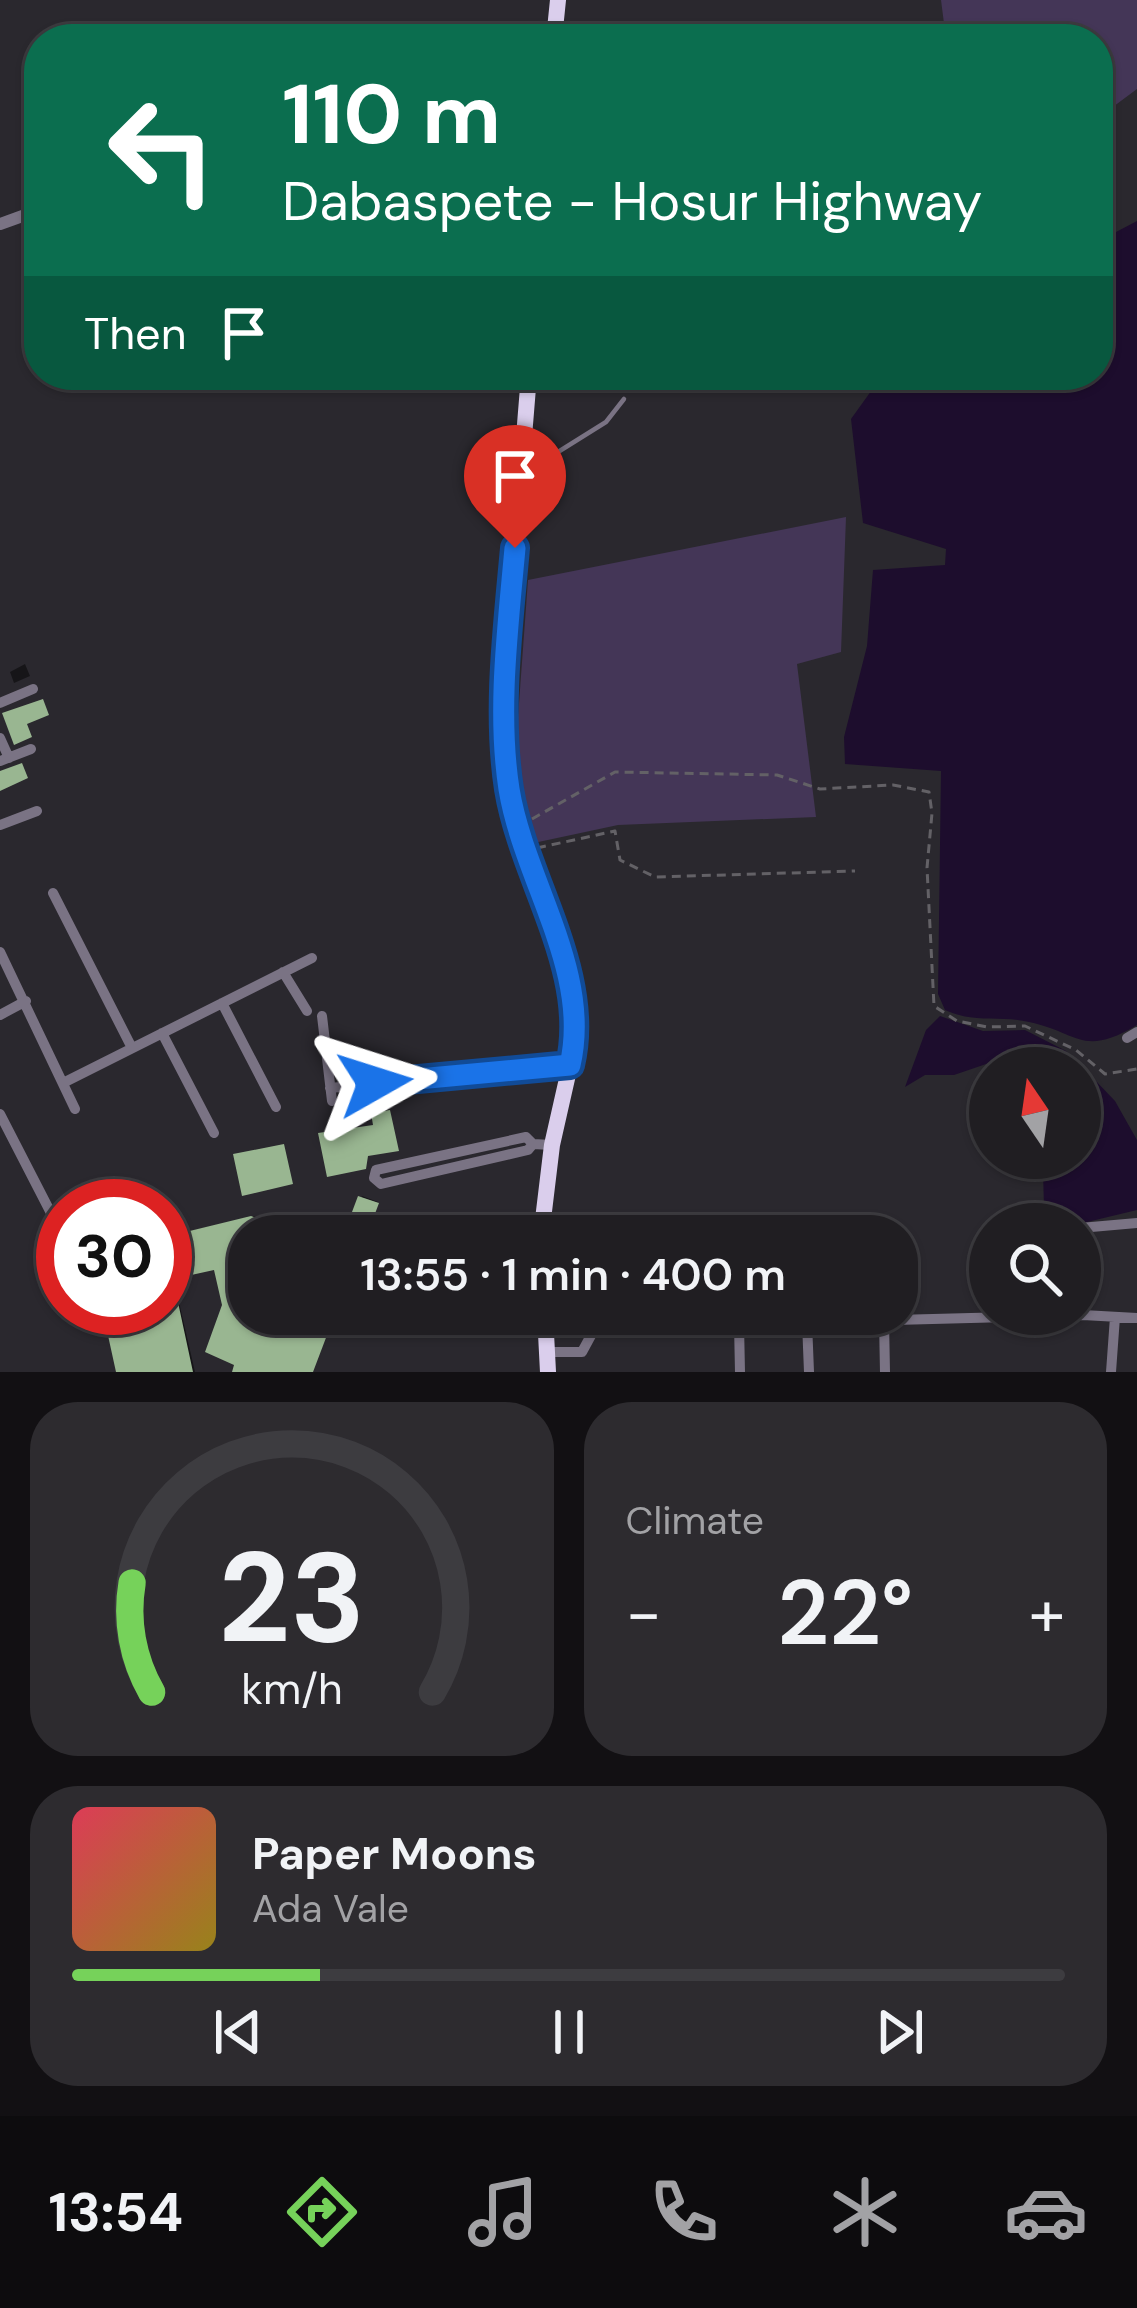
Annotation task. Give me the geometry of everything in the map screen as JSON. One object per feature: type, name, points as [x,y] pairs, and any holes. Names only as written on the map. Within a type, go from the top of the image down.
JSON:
[{"type":"highway","points":[[528,390],[504,748],[516,828],[569,976],[576,1039],[542,1144],[541,1215]]},
{"type":"highway","points":[[546,1335],[548,1372]]},
{"type":"street","points":[[0,703],[33,689]]},
{"type":"street","points":[[0,738],[4,760],[32,749]]},
{"type":"street","points":[[0,825],[37,812]]},
{"type":"street","points":[[52,893],[132,1048]]},
{"type":"street","points":[[0,952],[75,1109]]},
{"type":"street","points":[[64,1082],[312,958]]},
{"type":"street","points":[[283,972],[307,1011]]},
{"type":"street","points":[[0,1015],[26,1001]]},
{"type":"street","points":[[222,1003],[276,1107]]},
{"type":"street","points":[[322,1016],[331,1094],[570,1065]]},
{"type":"street","points":[[162,1033],[214,1133]]},
{"type":"street","points":[[0,1114],[36,1184]]},
{"type":"street","points":[[526,1137],[542,1144],[381,1184],[374,1178],[376,1170],[526,1137]]},
{"type":"street","points":[[1101,1226],[1137,1223]]},
{"type":"street","points":[[1111,1372],[1115,1317]]},
{"type":"street","points":[[918,1320],[1137,1318]]},
{"type":"street","points":[[547,1352],[582,1352],[591,1335]]},
{"type":"street","points":[[739,1335],[740,1372]]},
{"type":"street","points":[[808,1335],[809,1372]]},
{"type":"street","points":[[885,1335],[886,1372]]},
{"type":"lane","points":[[521,475],[606,422],[624,399]]},
{"type":"path","points":[[516,828],[615,772],[777,776],[820,789],[892,785],[929,792],[927,868],[934,1006],[957,1021],[987,1027],[1025,1026],[1076,1050],[1105,1074],[1137,1069]]},
{"type":"path","points":[[525,853],[615,831],[620,860],[655,878],[854,871]]},
{"type":"shaded area","points":[[941,0],[1137,0],[1137,89],[1113,107],[1113,24],[944,24]]},
{"type":"shaded area","points":[[1137,221],[1137,1025],[1119,1035],[1081,1040],[1029,1022],[967,1017],[945,1010],[938,994],[941,771],[845,764],[844,737],[867,646],[873,570],[945,565],[946,549],[863,523],[851,419],[872,390],[1113,390],[1113,232]]},
{"type":"shaded area","points":[[846,517],[841,652],[797,664],[816,817],[618,825],[529,844],[516,744],[528,580]]},
{"type":"shaded area","points":[[940,1016],[983,1031],[1025,1030],[1058,1047],[969,1047],[969,1070],[925,1075],[905,1087],[926,1030]]},
{"type":"shaded area","points":[[1101,1087],[1115,1101],[1137,1140],[1137,1210],[1101,1219],[1101,1203],[1044,1203],[1043,1179],[1101,1179]]},
{"type":"building","points":[[43,699],[49,715],[27,724],[32,737],[14,745],[2,713]]},
{"type":"building","points":[[22,763],[28,778],[0,791],[0,771]]},
{"type":"building","points":[[390,1110],[399,1151],[368,1156],[366,1169],[327,1177],[318,1133],[373,1125],[371,1113]]},
{"type":"building","points":[[284,1144],[293,1184],[242,1196],[233,1154]]},
{"type":"building","points":[[358,1196],[379,1203],[375,1215],[351,1215]]},
{"type":"building","points":[[228,1222],[228,1335],[327,1335],[313,1372],[232,1372],[234,1365],[205,1352],[222,1305],[214,1270],[192,1275],[192,1230]]},
{"type":"building","points":[[108,1335],[185,1335],[193,1372],[116,1372]]},
{"type":"route","points":[[375,1083],[570,1065],[576,1039],[569,976],[516,828],[504,748],[515,548]]}]
